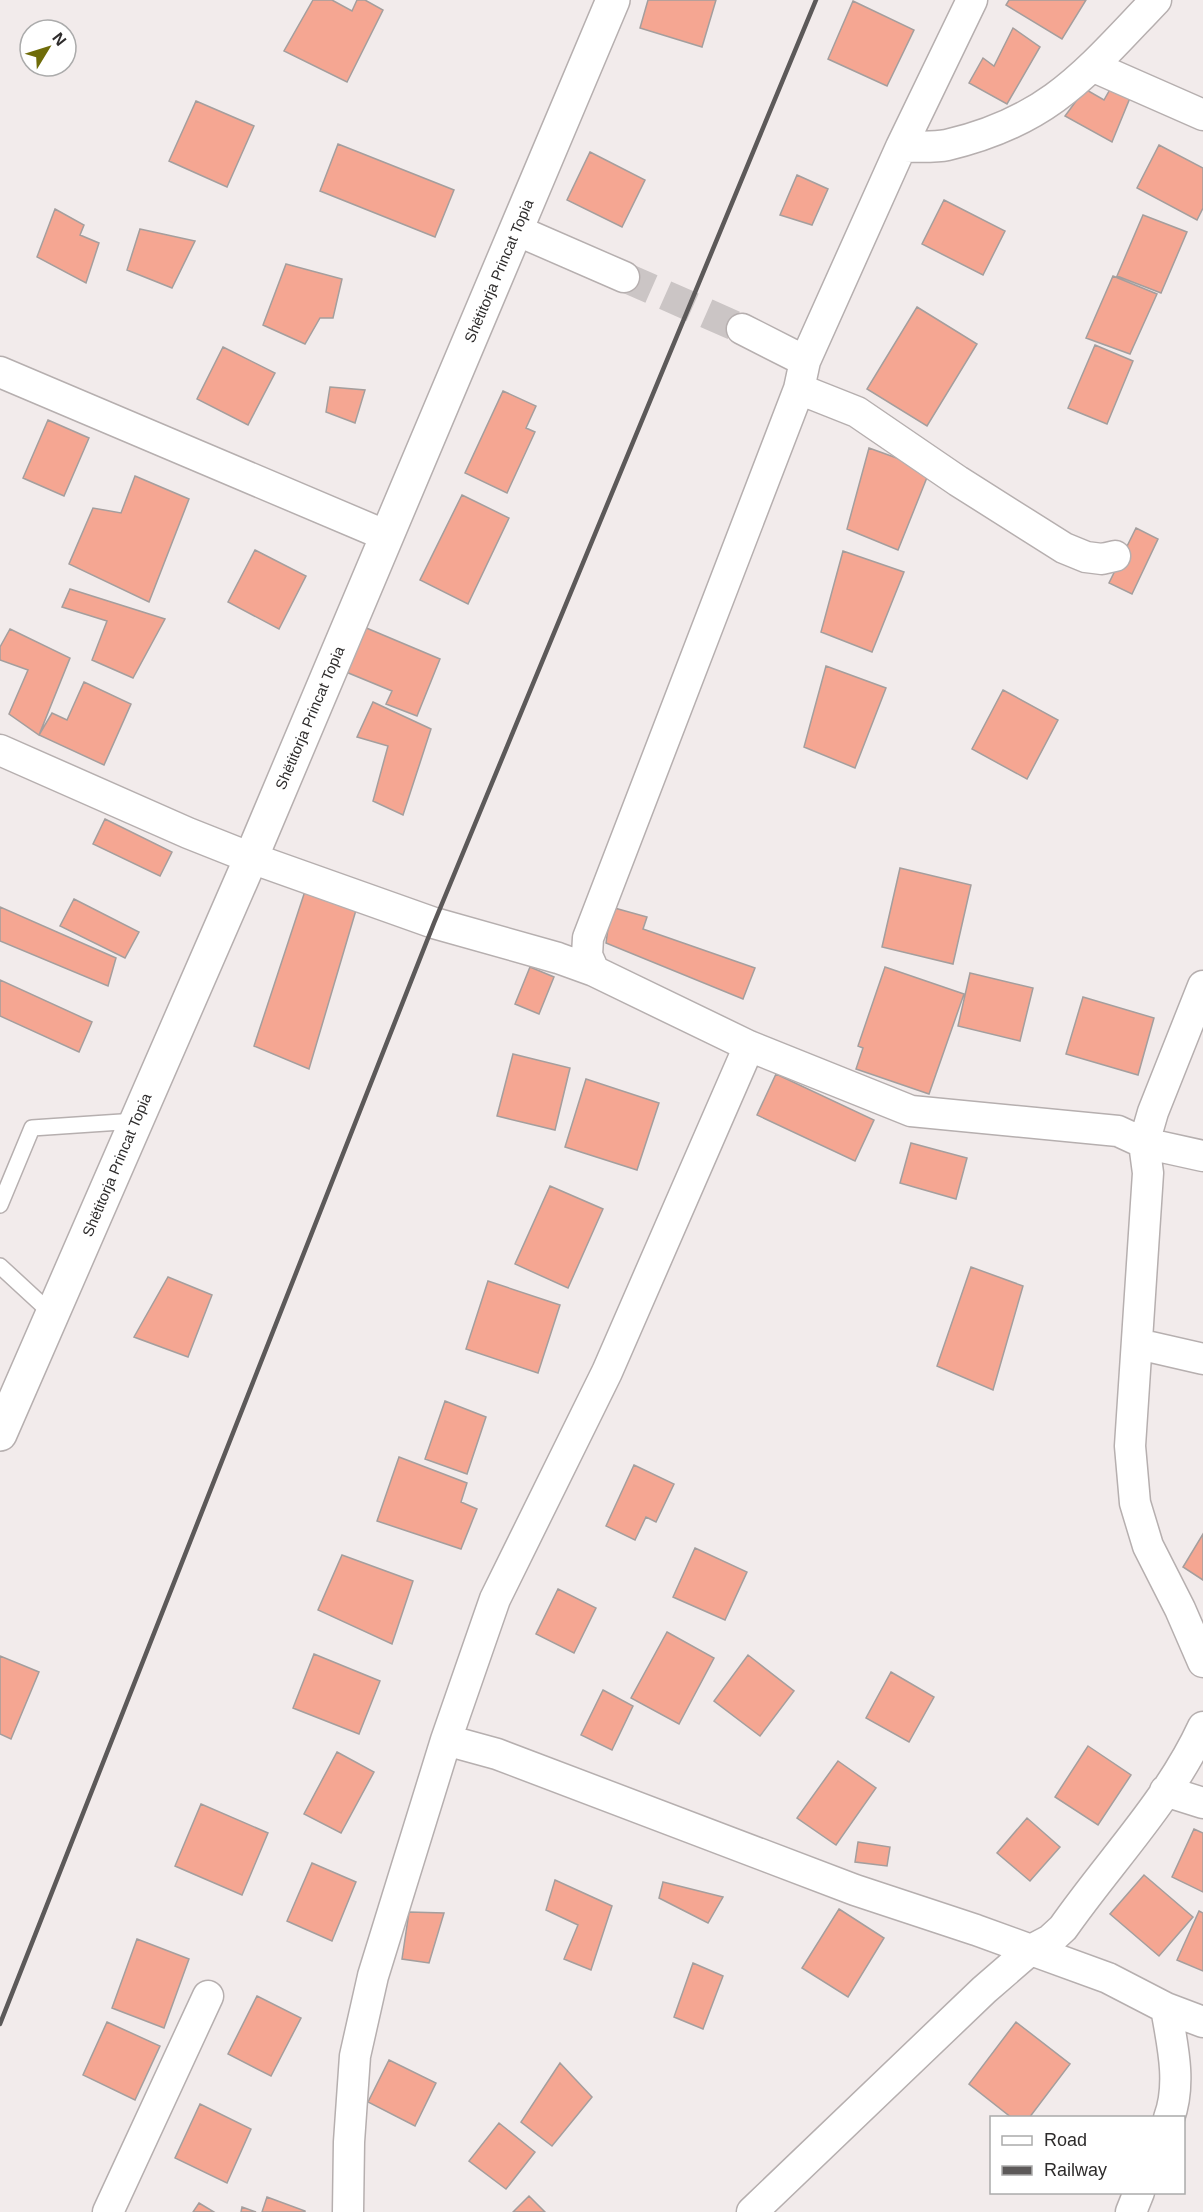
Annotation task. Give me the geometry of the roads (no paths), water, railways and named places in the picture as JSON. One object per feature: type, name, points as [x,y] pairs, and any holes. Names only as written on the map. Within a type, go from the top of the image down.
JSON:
[{"type":"main road","name":"Shëtitorja Princat Topia","points":[[0,1434],[251,858],[613,0]]},
{"type":"street","points":[[594,971],[587,955],[588,938],[802,375],[901,147],[972,0]]},
{"type":"street","points":[[901,147],[945,145],[992,131],[1038,111],[1094,67],[1155,0]]},
{"type":"street","points":[[1094,67],[1203,115]]},
{"type":"street","points":[[516,230],[624,277]]},
{"type":"street","points":[[742,329],[802,375],[958,482],[1064,548],[1086,557],[1102,559],[1115,556]]},
{"type":"street","points":[[0,372],[387,536]]},
{"type":"street","points":[[0,750],[188,833],[251,858],[434,923],[558,958],[594,971],[749,1046],[910,1111],[1118,1131],[1144,1143],[1203,1156]]},
{"type":"street","points":[[558,958],[574,950],[588,938]]},
{"type":"street","points":[[1203,986],[1153,1112],[1144,1143],[1148,1173],[1130,1446],[1135,1503],[1148,1546],[1192,1609],[1203,1662]]},
{"type":"street","points":[[348,2212],[349,2142],[355,2056],[373,1976],[446,1740],[495,1599],[607,1372],[749,1046]]},
{"type":"street","points":[[1137,1344],[1203,1359]]},
{"type":"street","points":[[753,2212],[984,1990],[1029,1951],[1050,1940],[1063,1928],[1165,1791],[1192,1751],[1203,1727]]},
{"type":"street","points":[[446,1740],[497,1754],[855,1890],[976,1930],[1108,1978],[1166,2008],[1203,2022]]},
{"type":"street","points":[[1165,1791],[1203,1803]]},
{"type":"street","points":[[108,2212],[208,1996]]},
{"type":"street","points":[[1166,2008],[1176,2060],[1172,2109],[1169,2116]]},
{"type":"street","points":[[1131,2212],[1139,2194]]},
{"type":"lane","points":[[0,1205],[32,1128],[136,1121]]},
{"type":"lane","points":[[0,1266],[52,1314]]},
{"type":"tunnel","points":[[624,277],[742,329]]},
{"type":"railway","points":[[0,2024],[434,923],[816,0]]}]
